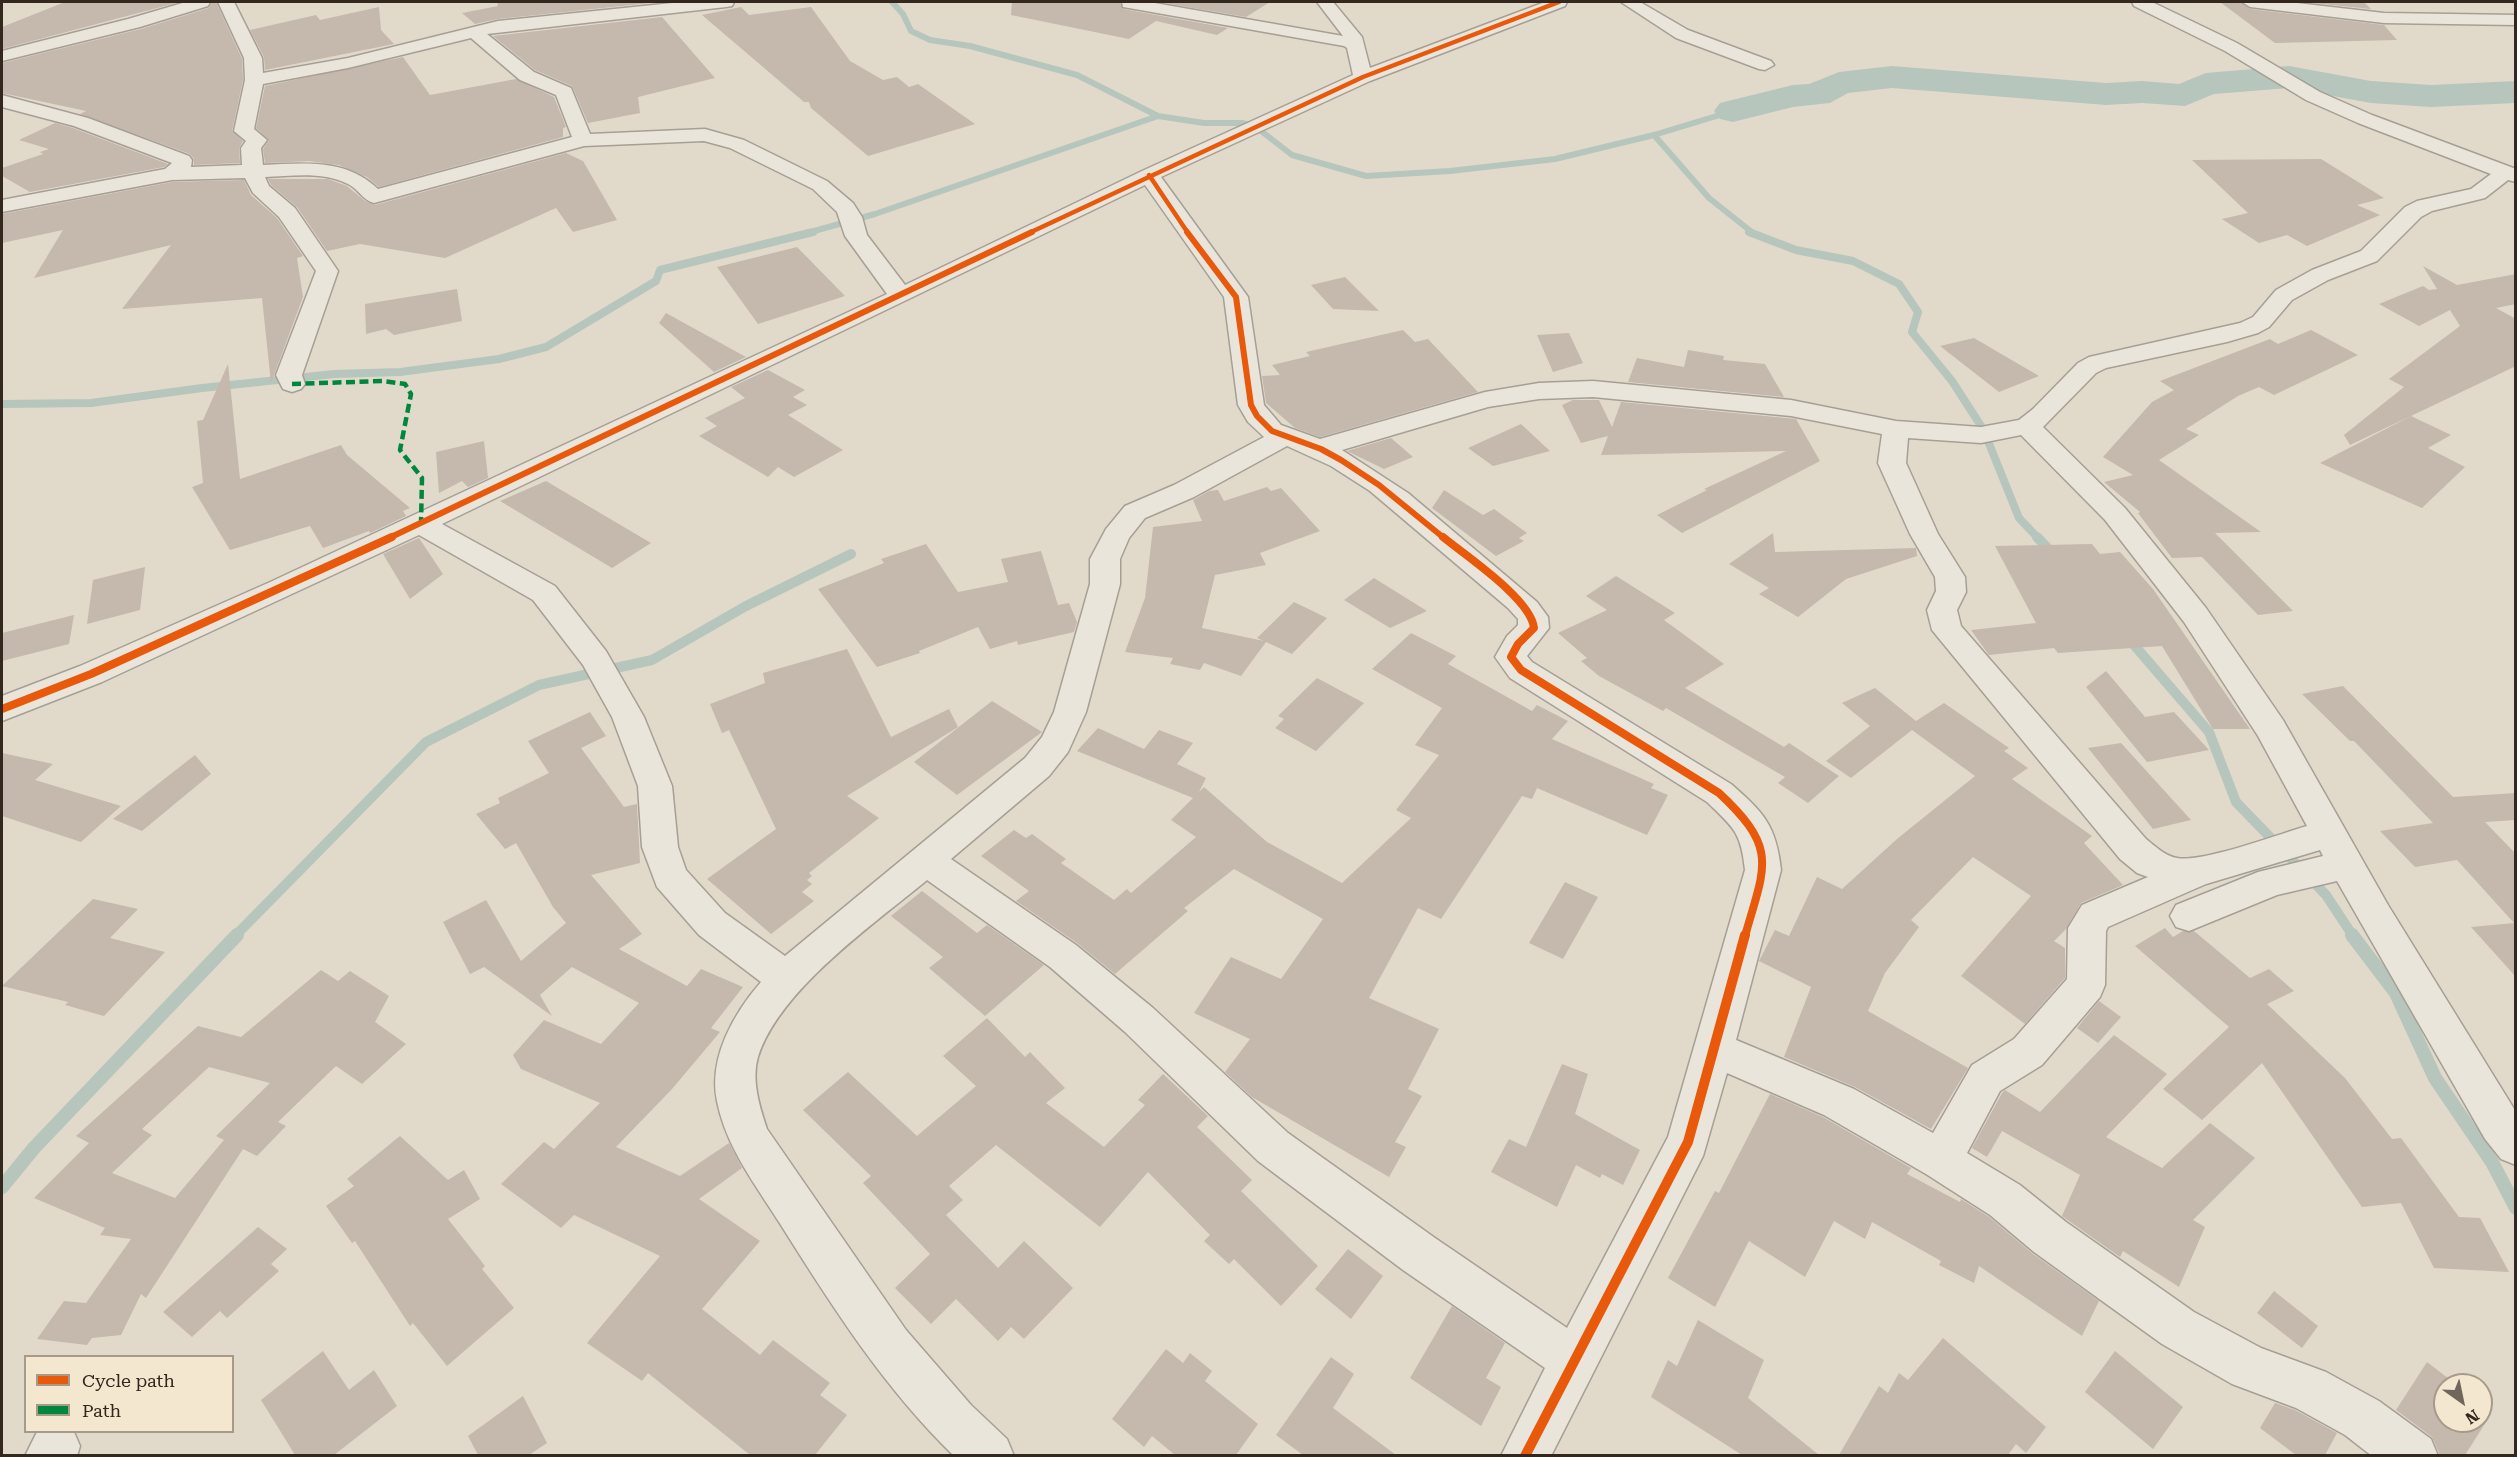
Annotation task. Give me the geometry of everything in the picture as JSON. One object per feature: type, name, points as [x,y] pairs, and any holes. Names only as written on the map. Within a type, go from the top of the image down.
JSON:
[{"type":"street","points":[[2,56],[134,23],[202,2]]},
{"type":"street","points":[[226,2],[253,58],[254,80],[244,131],[257,140],[251,148],[253,173],[260,189],[287,213],[327,272],[290,380]]},
{"type":"street","points":[[254,80],[348,63],[473,31],[533,21],[726,2]]},
{"type":"street","points":[[1325,2],[1353,37],[1363,77]]},
{"type":"street","points":[[2,709],[91,674],[421,525],[1149,175],[1363,77],[1559,2]]},
{"type":"street","points":[[1629,2],[1682,34],[1765,65]]},
{"type":"street","points":[[2140,2],[2231,47],[2284,81],[2365,119],[2510,175]]},
{"type":"street","points":[[2250,2],[2384,18],[2516,20]]},
{"type":"street","points":[[1129,3],[1349,42],[1355,46]]},
{"type":"street","points":[[473,31],[527,76],[564,92],[583,140]]},
{"type":"street","points":[[2,101],[81,122],[182,160],[182,165],[172,174]]},
{"type":"street","points":[[2,206],[172,174],[333,171],[357,180],[374,197],[583,140],[705,135],[737,144],[820,186],[852,221],[856,236],[901,296]]},
{"type":"street","points":[[1149,175],[1187,232],[1236,297],[1251,405],[1256,417],[1282,437],[1319,448],[1347,464],[1421,518],[1533,617],[1534,628],[1518,644],[1511,657],[1521,670],[1719,794],[1744,816],[1760,841],[1763,870],[1688,1142],[1525,1455]]},
{"type":"street","points":[[1319,448],[1485,400],[1539,391],[1593,389],[1791,408],[1896,429],[1981,435],[2027,426],[2042,415],[2087,368],[2097,362],[2227,335],[2249,328],[2261,322],[2284,295],[2320,275],[2369,256],[2413,212],[2424,206],[2478,194],[2510,175]]},
{"type":"street","points":[[2027,426],[2115,514],[2195,615],[2271,729],[2329,834],[2325,870],[2516,1146]]},
{"type":"street","points":[[1896,429],[1892,463],[1924,534],[1950,577],[1951,592],[1943,602],[1940,615],[1947,630],[2133,849],[2150,863],[2175,873],[2199,872]]},
{"type":"street","points":[[990,1455],[966,1436],[899,1361],[749,1138],[738,1100],[737,1059],[757,1015],[787,979],[819,948],[1037,767],[1056,743],[1070,712],[1105,584],[1105,559],[1116,535],[1135,512],[1184,490],[1282,437]]},
{"type":"street","points":[[421,525],[544,593],[601,670],[628,717],[655,786],[660,847],[670,877],[712,924],[787,979]]},
{"type":"street","points":[[1941,1160],[1986,1078],[2028,1052],[2086,984],[2087,927],[2095,916],[2199,872],[2329,834]]},
{"type":"street","points":[[926,860],[1071,963],[1139,1020],[1273,1147],[1419,1254],[1575,1361]]},
{"type":"street","points":[[2189,916],[2271,882],[2325,870]]},
{"type":"street","points":[[1713,1049],[1839,1102],[1941,1160],[2005,1200],[2050,1237],[2178,1328],[2249,1367],[2308,1389],[2362,1418],[2414,1455]]},
{"type":"building","points":[[65,2],[180,2],[2,49],[2,27]]},
{"type":"building","points":[[212,2],[216,2],[242,59],[243,80],[232,131],[243,141],[239,148],[240,163],[194,165],[194,159],[190,154],[80,114],[86,111],[2,93],[2,63],[141,29],[209,8]]},
{"type":"building","points":[[497,2],[650,3],[498,19],[475,24],[462,13],[498,6]]},
{"type":"building","points":[[1012,2],[1120,2],[1123,9],[1228,28],[1217,35],[1156,21],[1129,39],[1011,15]]},
{"type":"building","points":[[1159,2],[1270,2],[1246,17]]},
{"type":"building","points":[[2220,2],[2240,2],[2250,9],[2384,25],[2397,40],[2275,43]]},
{"type":"building","points":[[2303,2],[2364,2],[2371,9]]},
{"type":"building","points":[[379,7],[381,30],[394,44],[265,70],[264,57],[250,30],[316,15],[320,20]]},
{"type":"building","points":[[741,7],[749,15],[811,7],[850,61],[883,80],[897,77],[909,87],[918,84],[975,124],[868,156],[811,108],[809,102],[804,102],[702,15]]},
{"type":"building","points":[[662,17],[715,78],[638,97],[640,113],[588,123],[572,86],[535,70],[493,36]]},
{"type":"building","points":[[403,57],[430,95],[516,79],[554,97],[566,127],[563,128],[563,137],[379,187],[367,177],[339,165],[309,161],[265,163],[263,149],[269,140],[256,128],[265,86]]},
{"type":"building","points":[[55,123],[168,164],[164,167],[30,192],[2,176],[2,168],[43,154],[40,152],[49,149],[19,140]]},
{"type":"building","points":[[566,153],[583,161],[617,220],[573,232],[556,208],[445,258],[360,244],[327,251],[297,207],[271,185],[268,179],[328,179],[347,186],[365,201],[375,205]]},
{"type":"building","points":[[2321,159],[2384,198],[2357,205],[2380,215],[2307,246],[2287,235],[2259,243],[2222,219],[2248,213],[2192,160]]},
{"type":"building","points":[[244,180],[251,195],[277,218],[303,256],[297,258],[303,297],[271,383],[262,298],[122,309],[171,245],[34,278],[63,230],[2,243],[2,214],[172,182]]},
{"type":"building","points":[[797,247],[845,296],[758,324],[717,267]]},
{"type":"building","points":[[2423,266],[2457,285],[2516,274],[2516,304],[2496,308],[2516,319],[2516,366],[2350,445],[2344,435],[2404,387],[2389,379],[2460,326],[2450,310],[2419,326],[2379,304],[2423,286],[2429,290],[2437,289]]},
{"type":"building","points":[[1345,277],[1379,311],[1333,309],[1311,285]]},
{"type":"building","points":[[457,289],[462,321],[394,335],[386,329],[366,334],[365,304]]},
{"type":"building","points":[[666,313],[746,357],[714,372],[659,323]]},
{"type":"building","points":[[1403,330],[1415,342],[1428,339],[1478,392],[1320,437],[1295,428],[1266,403],[1262,376],[1280,375],[1272,365],[1310,356],[1306,352]]},
{"type":"building","points":[[2311,330],[2358,355],[2274,395],[2259,387],[2238,396],[2186,429],[2199,435],[2159,460],[2261,532],[2215,533],[2293,611],[2258,615],[2202,557],[2172,558],[2138,513],[2140,512],[2104,482],[2133,475],[2103,457],[2152,402],[2174,390],[2160,381],[2270,339],[2278,344]]},
{"type":"building","points":[[1569,333],[1583,363],[1553,372],[1537,335]]},
{"type":"building","points":[[1974,338],[2039,376],[1999,392],[1940,346]]},
{"type":"building","points":[[1688,350],[1724,356],[1723,360],[1765,364],[1784,397],[1628,382],[1637,358],[1684,367]]},
{"type":"building","points":[[228,364],[240,479],[341,445],[347,455],[410,508],[403,511],[406,516],[370,533],[369,531],[323,548],[310,526],[230,550],[192,487],[203,483],[197,421],[203,420]]},
{"type":"building","points":[[768,370],[805,390],[793,397],[807,405],[788,415],[843,450],[794,477],[778,467],[768,477],[699,436],[717,426],[705,418],[745,398],[731,387]]},
{"type":"building","points":[[1573,400],[1599,400],[1612,427],[1621,402],[1796,419],[1820,461],[1682,533],[1657,515],[1707,490],[1704,489],[1786,451],[1601,455],[1608,436],[1581,443],[1562,405]]},
{"type":"building","points":[[2411,416],[2451,435],[2428,448],[2465,467],[2422,508],[2320,463]]},
{"type":"building","points":[[1521,424],[1550,451],[1493,466],[1468,448]]},
{"type":"building","points":[[1391,438],[1413,457],[1384,469],[1347,451]]},
{"type":"building","points":[[484,441],[488,478],[468,487],[462,481],[439,493],[436,452]]},
{"type":"building","points":[[546,481],[651,543],[612,568],[500,501]]},
{"type":"building","points":[[1267,487],[1271,491],[1281,488],[1320,531],[1260,553],[1266,565],[1215,575],[1202,628],[1264,641],[1257,638],[1294,602],[1327,618],[1292,654],[1266,642],[1241,676],[1204,663],[1200,670],[1170,664],[1173,658],[1125,652],[1145,598],[1153,527],[1202,521],[1193,500],[1209,491],[1218,490],[1224,501]]},
{"type":"building","points":[[1444,490],[1483,515],[1494,509],[1527,533],[1519,538],[1524,541],[1496,556],[1432,508]]},
{"type":"building","points":[[1773,533],[1775,552],[1916,548],[1917,556],[1846,579],[1798,617],[1759,594],[1769,588],[1729,564]]},
{"type":"building","points":[[419,538],[443,574],[410,599],[383,554]]},
{"type":"building","points":[[926,544],[958,592],[1008,582],[1001,559],[1041,551],[1058,605],[1069,603],[1077,622],[1074,632],[1018,645],[1017,641],[990,649],[978,627],[919,651],[920,653],[877,667],[818,589],[884,563],[881,559]]},
{"type":"building","points":[[2092,544],[2100,554],[2120,552],[2153,589],[2250,729],[2213,729],[2162,646],[2058,653],[2054,648],[1989,655],[1971,630],[2036,623],[1995,546]]},
{"type":"building","points":[[145,567],[140,610],[87,624],[93,580]]},
{"type":"building","points":[[1616,576],[1675,613],[1664,620],[1724,664],[1685,688],[1784,747],[1789,743],[1839,776],[1808,803],[1778,783],[1785,777],[1666,708],[1663,711],[1599,676],[1581,661],[1587,658],[1558,633],[1607,610],[1586,596]]},
{"type":"building","points":[[1374,578],[1427,611],[1390,628],[1344,600]]},
{"type":"building","points":[[74,615],[69,644],[2,661],[2,633]]},
{"type":"building","points":[[1411,633],[1456,656],[1448,664],[1532,711],[1537,705],[1568,721],[1552,739],[1654,784],[1651,788],[1668,795],[1647,835],[1537,788],[1532,799],[1522,796],[1441,919],[1418,908],[1369,998],[1439,1029],[1408,1089],[1422,1096],[1395,1142],[1406,1147],[1389,1177],[1252,1097],[1225,1072],[1250,1039],[1194,1013],[1231,957],[1281,979],[1323,919],[1234,869],[1184,908],[1188,911],[1115,974],[1077,943],[1016,901],[1029,891],[981,856],[1014,830],[1026,838],[1032,834],[1066,859],[1061,863],[1114,900],[1127,889],[1131,893],[1196,837],[1171,820],[1193,798],[1077,751],[1098,728],[1144,749],[1159,730],[1193,743],[1177,764],[1206,778],[1199,792],[1204,787],[1267,842],[1342,883],[1411,818],[1396,810],[1439,755],[1415,745],[1442,708],[1372,669]]},
{"type":"building","points":[[847,649],[891,737],[949,709],[958,727],[847,796],[879,818],[809,873],[812,876],[807,880],[812,884],[802,892],[814,901],[771,934],[707,879],[776,829],[729,730],[722,733],[710,704],[765,683],[763,673]]},
{"type":"building","points":[[2106,671],[2145,717],[2174,712],[2209,750],[2147,762],[2086,687]]},
{"type":"building","points":[[1317,678],[1364,703],[1316,751],[1275,728],[1284,719],[1278,716]]},
{"type":"building","points":[[2343,686],[2453,797],[2516,793],[2516,820],[2485,822],[2516,854],[2516,977],[2471,927],[2514,923],[2457,860],[2415,867],[2380,831],[2433,823],[2354,741],[2350,741],[2302,694]]},
{"type":"building","points":[[1875,688],[1916,721],[1944,703],[2009,748],[2004,751],[2028,768],[2012,779],[2092,836],[2084,843],[2123,885],[2081,903],[2066,929],[2054,941],[2065,948],[2065,978],[2025,1024],[1961,976],[2031,896],[1973,857],[1911,920],[1919,927],[1885,973],[1868,1011],[1968,1068],[1931,1129],[1855,1087],[1784,1057],[1811,987],[1759,961],[1775,930],[1789,936],[1817,877],[1842,889],[1897,839],[1975,776],[1912,730],[1851,778],[1826,761],[1870,726],[1842,703]]},
{"type":"building","points":[[992,701],[1042,732],[957,795],[914,762]]},
{"type":"building","points":[[590,712],[606,736],[581,748],[624,807],[637,804],[640,863],[591,875],[642,934],[619,949],[687,986],[701,969],[743,987],[711,1028],[720,1032],[672,1089],[616,1147],[680,1176],[729,1143],[742,1168],[699,1199],[760,1241],[702,1309],[760,1355],[773,1340],[830,1383],[820,1395],[847,1415],[815,1455],[750,1455],[648,1373],[642,1381],[587,1343],[660,1256],[574,1215],[561,1228],[501,1184],[544,1142],[554,1149],[600,1103],[521,1069],[513,1055],[544,1020],[601,1044],[639,1003],[572,967],[540,995],[552,1016],[484,967],[470,974],[443,922],[486,900],[521,961],[566,923],[553,907],[516,843],[505,849],[476,814],[500,803],[498,798],[549,773],[528,741]]},
{"type":"building","points":[[2121,743],[2191,820],[2153,829],[2088,748]]},
{"type":"building","points":[[2,753],[53,764],[35,780],[121,806],[81,842],[2,816]]},
{"type":"building","points":[[195,755],[211,774],[142,831],[113,819]]},
{"type":"building","points":[[1565,882],[1598,897],[1563,959],[1529,943]]},
{"type":"building","points":[[922,891],[977,933],[987,925],[1044,965],[985,1016],[929,968],[943,957],[891,916]]},
{"type":"building","points":[[93,899],[138,909],[110,938],[165,952],[104,1016],[65,1005],[68,1002],[2,986]]},
{"type":"building","points":[[2165,928],[2173,937],[2183,931],[2194,931],[2250,978],[2269,969],[2294,991],[2267,1004],[2345,1078],[2392,1139],[2401,1138],[2459,1217],[2480,1218],[2509,1272],[2434,1268],[2401,1203],[2362,1207],[2262,1063],[2202,1120],[2163,1089],[2229,1027],[2135,946]]},
{"type":"building","points":[[321,970],[338,981],[350,971],[389,996],[375,1022],[406,1044],[362,1084],[336,1066],[278,1122],[286,1126],[257,1156],[243,1149],[146,1298],[141,1294],[121,1335],[92,1338],[87,1345],[37,1339],[64,1301],[86,1303],[131,1239],[100,1235],[105,1228],[34,1198],[89,1143],[76,1136],[198,1026],[241,1037]],"holes":[[[209,1067],[270,1083],[216,1136],[224,1140],[175,1198],[112,1173],[152,1135],[142,1129]]]},
{"type":"building","points":[[2099,1001],[2121,1017],[2098,1043],[2077,1028]]},
{"type":"building","points":[[987,1018],[1025,1057],[1030,1052],[1065,1088],[1046,1103],[1104,1147],[1145,1105],[1138,1100],[1163,1074],[1208,1116],[1197,1127],[1252,1180],[1241,1191],[1318,1266],[1281,1306],[1234,1259],[1229,1264],[1204,1241],[1210,1235],[1148,1172],[1100,1227],[996,1145],[949,1186],[963,1200],[946,1215],[998,1268],[1024,1241],[1073,1288],[1024,1339],[1011,1327],[998,1341],[956,1299],[931,1324],[895,1288],[930,1254],[863,1183],[871,1176],[803,1110],[848,1072],[917,1136],[976,1086],[943,1056]]},
{"type":"building","points":[[2114,1035],[2167,1074],[2106,1137],[2162,1168],[2210,1123],[2255,1158],[2193,1220],[2205,1227],[2179,1287],[2123,1251],[2120,1257],[2062,1216],[2080,1175],[2002,1131],[1987,1157],[1972,1148],[2005,1090],[2040,1112]]},
{"type":"building","points":[[1562,1064],[1588,1074],[1575,1114],[1640,1150],[1623,1185],[1602,1174],[1600,1178],[1576,1165],[1557,1207],[1491,1172],[1509,1139],[1526,1147]]},
{"type":"building","points":[[1770,1094],[1823,1117],[1911,1168],[1907,1174],[1960,1202],[1961,1199],[1989,1217],[2033,1254],[2099,1301],[2082,1336],[1979,1266],[1974,1283],[1939,1265],[1941,1261],[1872,1222],[1865,1239],[1834,1221],[1805,1277],[1749,1241],[1715,1307],[1668,1278],[1715,1191],[1719,1193]]},
{"type":"building","points":[[400,1136],[448,1180],[464,1170],[480,1199],[448,1219],[485,1266],[482,1269],[514,1308],[447,1366],[413,1323],[410,1326],[355,1241],[352,1243],[326,1206],[354,1186],[347,1179]]},
{"type":"building","points":[[258,1227],[287,1249],[271,1264],[279,1271],[227,1318],[220,1311],[192,1337],[163,1312]]},
{"type":"building","points":[[1348,1249],[1383,1276],[1351,1319],[1315,1289]]},
{"type":"building","points":[[2274,1291],[2318,1326],[2302,1348],[2257,1313]]},
{"type":"building","points":[[1452,1306],[1505,1343],[1486,1378],[1501,1387],[1481,1426],[1410,1378]]},
{"type":"building","points":[[1698,1320],[1764,1360],[1748,1398],[1819,1455],[1742,1455],[1651,1397],[1668,1360],[1677,1366]]},
{"type":"building","points":[[1943,1338],[2046,1427],[2026,1453],[2016,1444],[2008,1455],[1839,1455],[1879,1386],[1888,1393],[1899,1373],[1908,1380]]},
{"type":"building","points":[[1166,1349],[1183,1363],[1190,1353],[1212,1371],[1205,1381],[1258,1424],[1236,1455],[1175,1455],[1152,1436],[1144,1447],[1112,1419]]},
{"type":"building","points":[[323,1351],[349,1390],[374,1370],[397,1406],[334,1455],[295,1455],[261,1400]]},
{"type":"building","points":[[2115,1351],[2183,1407],[2153,1449],[2085,1392]]},
{"type":"building","points":[[1331,1357],[1354,1374],[1333,1408],[1396,1455],[1303,1455],[1276,1435]]},
{"type":"building","points":[[2427,1362],[2441,1373],[2433,1373],[2433,1433],[2479,1433],[2465,1455],[2440,1455],[2432,1437],[2396,1410]]},
{"type":"building","points":[[523,1396],[547,1443],[529,1455],[478,1455],[468,1436]]},
{"type":"building","points":[[2275,1403],[2295,1410],[2337,1433],[2325,1455],[2296,1455],[2260,1428]]},
{"type":"waterway","points":[[892,2],[903,14],[911,31],[930,40],[970,46],[1077,75],[1158,116]]},
{"type":"waterway","points":[[1733,111],[1793,96],[1817,95],[1839,83],[1892,77],[2106,94],[2142,92],[2185,95],[2206,84],[2289,77],[2371,92],[2431,96],[2516,92]]},
{"type":"waterway","points":[[1654,135],[1733,111]]},
{"type":"waterway","points":[[807,233],[875,214],[1158,116]]},
{"type":"waterway","points":[[1158,116],[1204,123],[1243,123],[1256,127],[1292,155],[1366,176],[1450,171],[1555,159],[1654,135]]},
{"type":"waterway","points":[[1654,135],[1709,198],[1753,233]]},
{"type":"waterway","points":[[2,404],[91,403],[202,388],[334,374],[400,372],[499,359],[546,347],[656,281],[660,270],[813,232]]},
{"type":"waterway","points":[[1749,232],[1796,250],[1853,261],[1899,284],[1918,312],[1912,332],[1952,381],[1981,426]]},
{"type":"waterway","points":[[1988,441],[2019,518],[2038,538]]},
{"type":"waterway","points":[[2037,537],[2054,555]]},
{"type":"waterway","points":[[235,936],[426,742],[539,685],[652,660],[746,606],[851,554]]},
{"type":"waterway","points":[[2128,638],[2209,732],[2236,802],[2326,895],[2353,936]]},
{"type":"waterway","points":[[2,1187],[34,1148],[237,935]]},
{"type":"waterway","points":[[2352,935],[2396,993],[2435,1078],[2492,1162],[2516,1208]]},
{"type":"marked path","points":[[292,384],[383,381],[405,384],[411,394],[400,450],[422,478],[421,524]]},
{"type":"cycle path","points":[[2,709],[91,674],[279,590],[901,296],[1149,175],[1363,77],[1559,2]]},
{"type":"cycle path","points":[[1149,175],[1187,232],[1236,297],[1251,405],[1264,425],[1281,435],[1321,449],[1360,472],[1398,499],[1494,579],[1533,617],[1534,628],[1518,644],[1511,657],[1521,670],[1719,793],[1744,816],[1760,841],[1763,870],[1688,1142],[1525,1456]]}]
